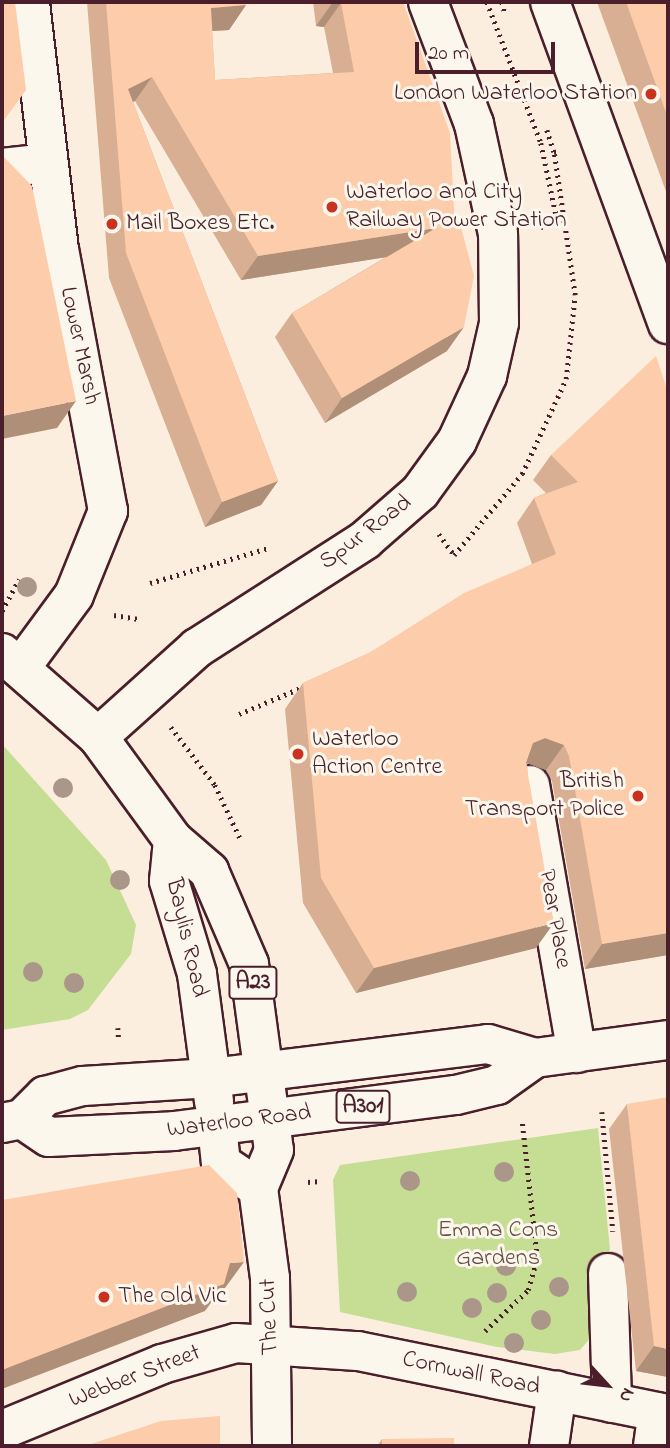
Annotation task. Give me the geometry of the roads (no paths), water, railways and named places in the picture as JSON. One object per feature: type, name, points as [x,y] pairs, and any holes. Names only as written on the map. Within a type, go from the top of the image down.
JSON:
[{"type":"street","name":"Lower Marsh","points":[[12,660],[91,563],[108,511],[107,483],[67,298],[48,163],[30,2]]},
{"type":"street","name":"Spur Road","points":[[98,737],[197,648],[365,540],[420,492],[457,441],[487,376],[499,323],[498,234],[474,124],[428,2]]},
{"type":"street","points":[[550,2],[668,324]]},
{"type":"street","points":[[2,167],[48,163]]},
{"type":"street","name":"Baylis Road","points":[[12,660],[98,737],[173,840],[201,858],[224,901],[249,964],[264,1070]]},
{"type":"street","name":"Pear Place","points":[[530,785],[577,1053]]},
{"type":"street","name":"Baylis Road","points":[[173,840],[169,881],[197,974],[211,1078]]},
{"type":"street","name":"Waterloo Road","points":[[12,1121],[46,1096],[83,1086],[211,1078],[488,1044],[535,1058],[668,1040]]},
{"type":"street","name":"Waterloo Road","points":[[12,1121],[49,1137],[217,1126],[470,1092],[497,1085],[535,1058]]},
{"type":"street","name":"The Cut","points":[[264,1070],[274,1150],[258,1188],[271,1345],[272,1446]]},
{"type":"street","points":[[211,1078],[221,1163],[258,1188]]},
{"type":"street","points":[[608,1273],[612,1403]]},
{"type":"street","name":"Cornwall Road","points":[[271,1345],[358,1351],[557,1391],[612,1403],[660,1424]]},
{"type":"street","name":"Webber Street","points":[[2,1430],[216,1346],[271,1345]]},
{"type":"street","points":[[550,1446],[557,1391]]},
{"type":"place","name":"London Waterloo Station","points":[[651,94]]},
{"type":"place","name":"Waterloo and City Railway Power Station","points":[[332,207]]},
{"type":"place","name":"Mail Boxes Etc.","points":[[112,224]]},
{"type":"place","name":"Waterloo Action Centre","points":[[298,754]]},
{"type":"place","name":"British Transport Police","points":[[638,796]]},
{"type":"place","name":"The Old Vic","points":[[104,1297]]},
{"type":"park label","name":"Emma Cons Gardens","points":[[498,1245]]}]
